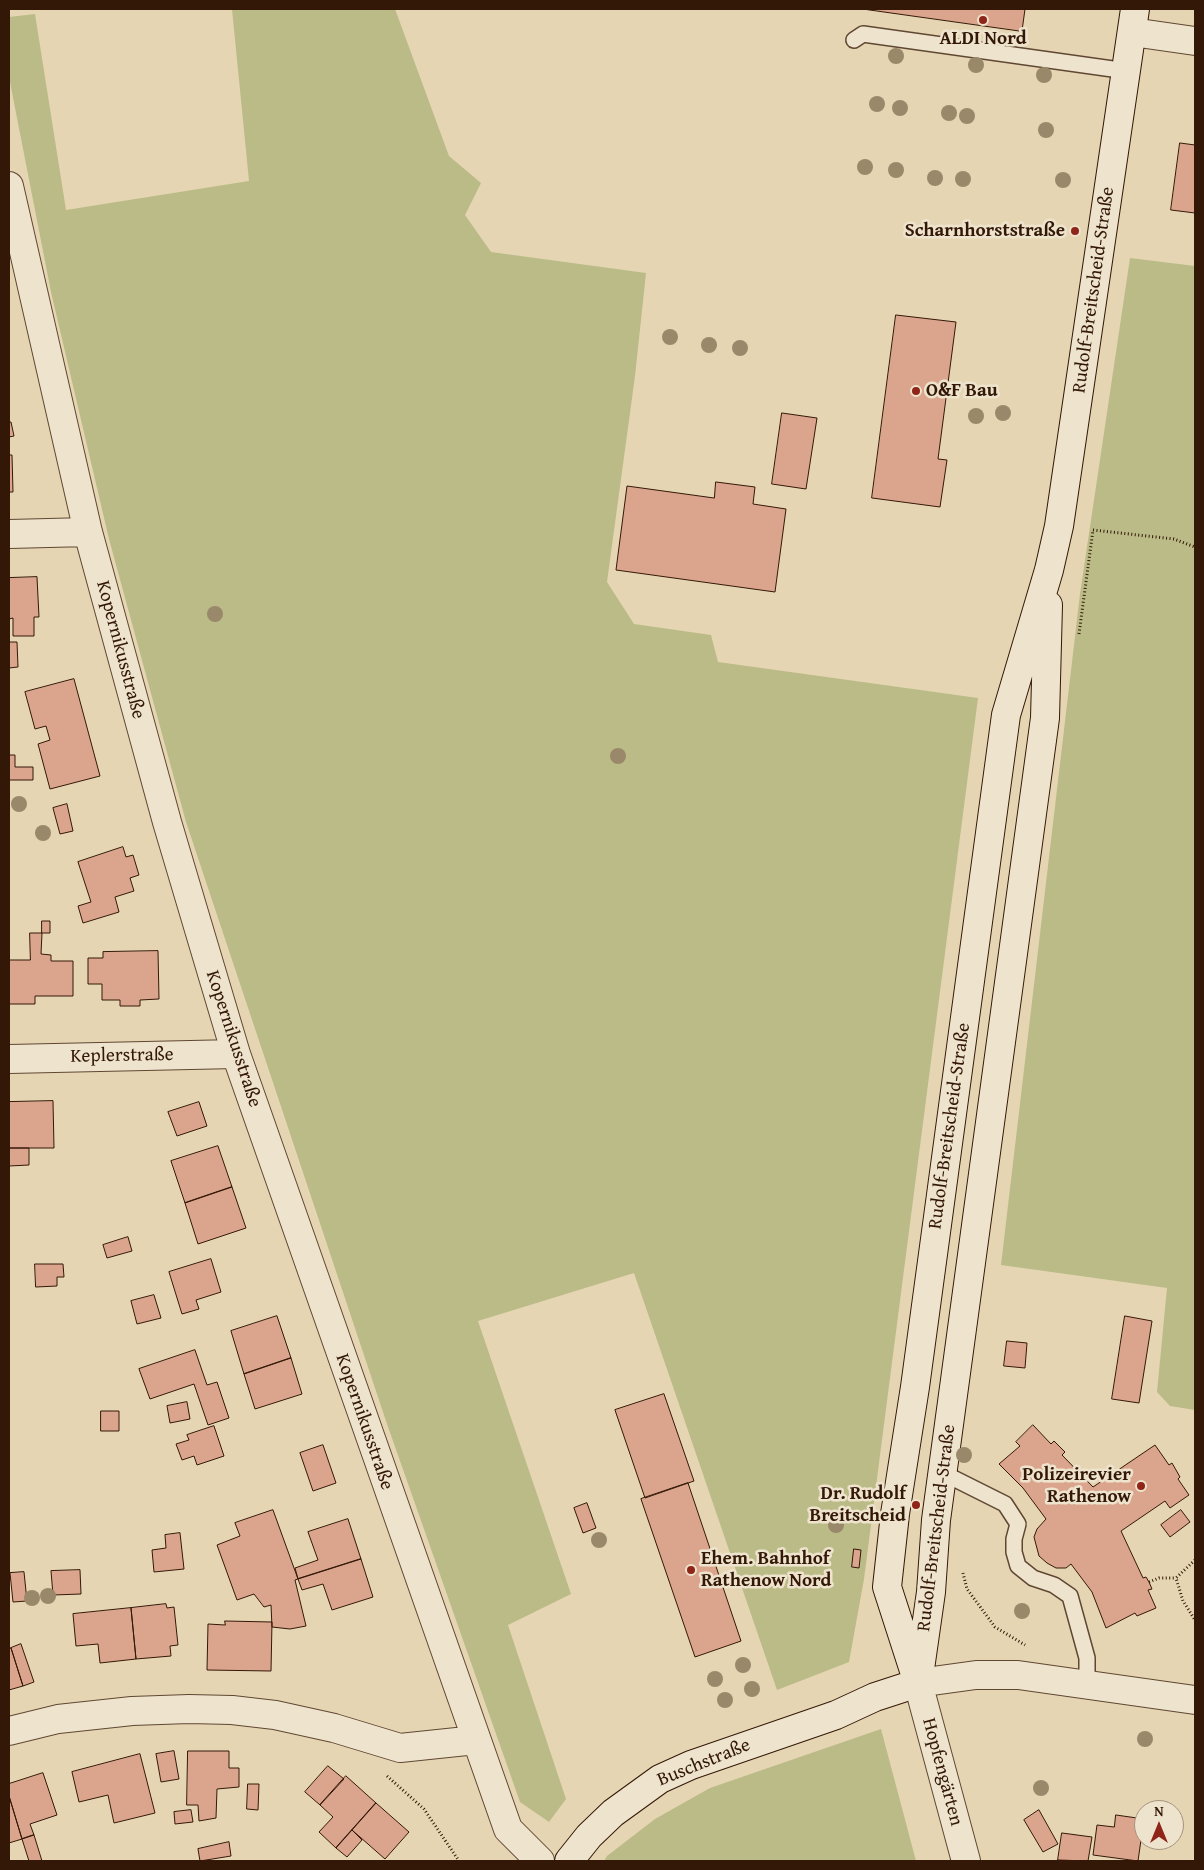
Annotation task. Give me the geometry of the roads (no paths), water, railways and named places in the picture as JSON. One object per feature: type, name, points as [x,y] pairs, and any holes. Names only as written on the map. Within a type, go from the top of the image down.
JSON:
[{"type":"street","points":[[1134,20],[1195,41]]},
{"type":"street","name":"Rudolf-Breitscheid-Straße","points":[[918,1683],[887,1587],[894,1523],[916,1387],[1006,715],[1049,570],[1059,526],[1134,20]]},
{"type":"street","name":"Kopernikusstraße","points":[[9,186],[88,532],[167,822],[236,1054],[508,1829],[540,1861]]},
{"type":"street","points":[[9,534],[88,532]]},
{"type":"street","name":"Rudolf-Breitscheid-Straße","points":[[918,1683],[931,1592],[936,1520],[942,1473],[1045,718],[1049,570]]},
{"type":"street","name":"Keplerstraße","points":[[9,1059],[236,1054]]},
{"type":"street","points":[[918,1683],[976,1675],[1018,1675],[1195,1700]]},
{"type":"street","name":"Buschstraße","points":[[569,1861],[589,1836],[613,1814],[660,1779],[691,1764],[836,1714],[875,1697],[918,1683]]},
{"type":"street","name":"Hopfengärten","points":[[918,1683],[966,1861]]},
{"type":"street","points":[[9,1732],[58,1718],[198,1709],[275,1714],[334,1728],[400,1748],[476,1740]]},
{"type":"lane","points":[[854,40],[863,34],[1127,72]]},
{"type":"lane","points":[[942,1473],[1005,1504],[1018,1524],[1014,1552],[1018,1566],[1033,1578],[1054,1585],[1070,1596],[1087,1658],[1087,1684]]},
{"type":"place","name":"ALDI Nord","points":[[983,20]]},
{"type":"place","name":"Scharnhorststraße","points":[[1075,231]]},
{"type":"place","name":"O&F Bau","points":[[916,391]]},
{"type":"place","name":"Polizeirevier Rathenow","points":[[1141,1486]]},
{"type":"place","name":"Dr. Rudolf Breitscheid","points":[[916,1505]]},
{"type":"place","name":"Ehem. Bahnhof Rathenow Nord","points":[[691,1570]]}]
